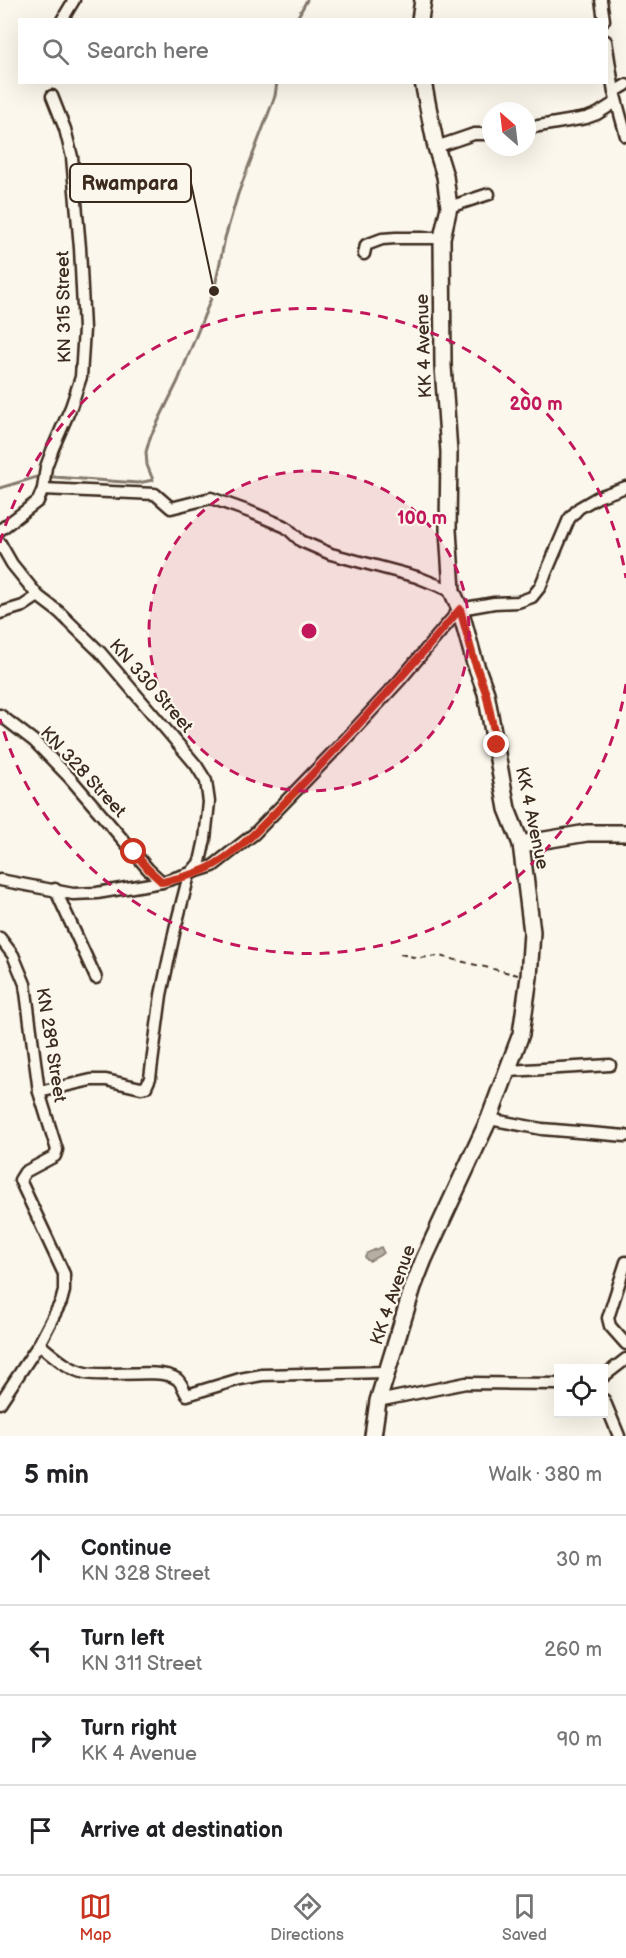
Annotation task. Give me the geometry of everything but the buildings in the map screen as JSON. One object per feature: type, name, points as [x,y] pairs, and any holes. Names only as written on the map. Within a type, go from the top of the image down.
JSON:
[{"type":"main road","points":[[420,18],[423,0]]},
{"type":"main road","name":"KK 4 Avenue","points":[[373,1436],[378,1401],[386,1372],[424,1259],[489,1119],[521,1034],[529,977],[532,932],[521,844],[507,809],[486,693],[460,609],[452,591],[448,530],[449,452],[443,366],[441,238],[450,207],[423,84]]},
{"type":"main road","points":[[521,844],[587,833],[626,833]]},
{"type":"street","points":[[63,18],[74,0]]},
{"type":"street","points":[[601,0],[604,18]]},
{"type":"street","points":[[608,53],[615,97],[626,136]]},
{"type":"street","points":[[536,126],[597,114],[626,85]]},
{"type":"street","name":"KN 315 Street","points":[[0,530],[38,501],[43,489],[46,467],[81,377],[84,329],[72,157],[65,129],[52,96]]},
{"type":"street","points":[[436,147],[474,134],[482,134]]},
{"type":"street","points":[[450,207],[489,194]]},
{"type":"street","points":[[364,254],[366,245],[382,239],[441,238]]},
{"type":"street","points":[[0,880],[73,894],[97,893],[162,882],[213,866],[254,834],[341,744],[400,680],[460,609],[494,603],[518,602],[532,597],[540,587],[569,519],[579,508],[598,497],[626,487]]},
{"type":"street","points":[[43,489],[155,494],[171,508],[211,498],[286,527],[301,541],[331,554],[417,578],[452,591]]},
{"type":"street","name":"KN 330 Street","points":[[0,543],[12,564],[38,596],[59,612],[100,652],[196,765],[206,781],[209,802],[200,862],[189,875],[161,995],[150,1078],[146,1087],[141,1088],[106,1080],[91,1080],[39,1092]]},
{"type":"street","points":[[0,613],[23,606],[38,596]]},
{"type":"street","name":"KN 328 Street","points":[[1,718],[34,741],[162,882]]},
{"type":"street","points":[[55,889],[96,978]]},
{"type":"street","name":"KN 289 Street","points":[[0,938],[13,955],[25,984],[39,1092],[57,1150],[56,1156],[25,1172],[20,1180],[64,1274],[61,1302],[39,1344],[0,1403]]},
{"type":"street","points":[[508,1071],[610,1065]]},
{"type":"street","points":[[489,1119],[542,1129],[626,1136]]},
{"type":"street","points":[[626,1262],[608,1318],[610,1326],[626,1344]]},
{"type":"street","points":[[39,1344],[65,1364],[84,1373],[169,1376],[177,1380],[187,1395],[240,1379],[262,1375],[386,1372]]},
{"type":"street","points":[[608,1372],[626,1359]]},
{"type":"street","points":[[378,1401],[466,1383],[554,1384]]},
{"type":"street","points":[[608,1411],[619,1436]]},
{"type":"path","points":[[400,954],[420,958],[439,956],[508,974],[529,977]]},
{"type":"shaded area","points":[[381,1247],[384,1253],[370,1261],[367,1260],[365,1257],[367,1253]]},
{"type":"waterway","points":[[297,18],[307,0]]},
{"type":"waterway","points":[[0,488],[40,476],[138,483],[153,480],[147,465],[146,452],[150,438],[178,381],[214,291],[225,238],[238,194],[275,96],[277,84]]},
{"type":"place","name":"Rwampara","points":[[214,291]]},
{"type":"route","points":[[134,852],[162,882],[213,866],[232,852],[254,834],[341,744],[400,680],[460,609],[486,693],[497,745]]}]
